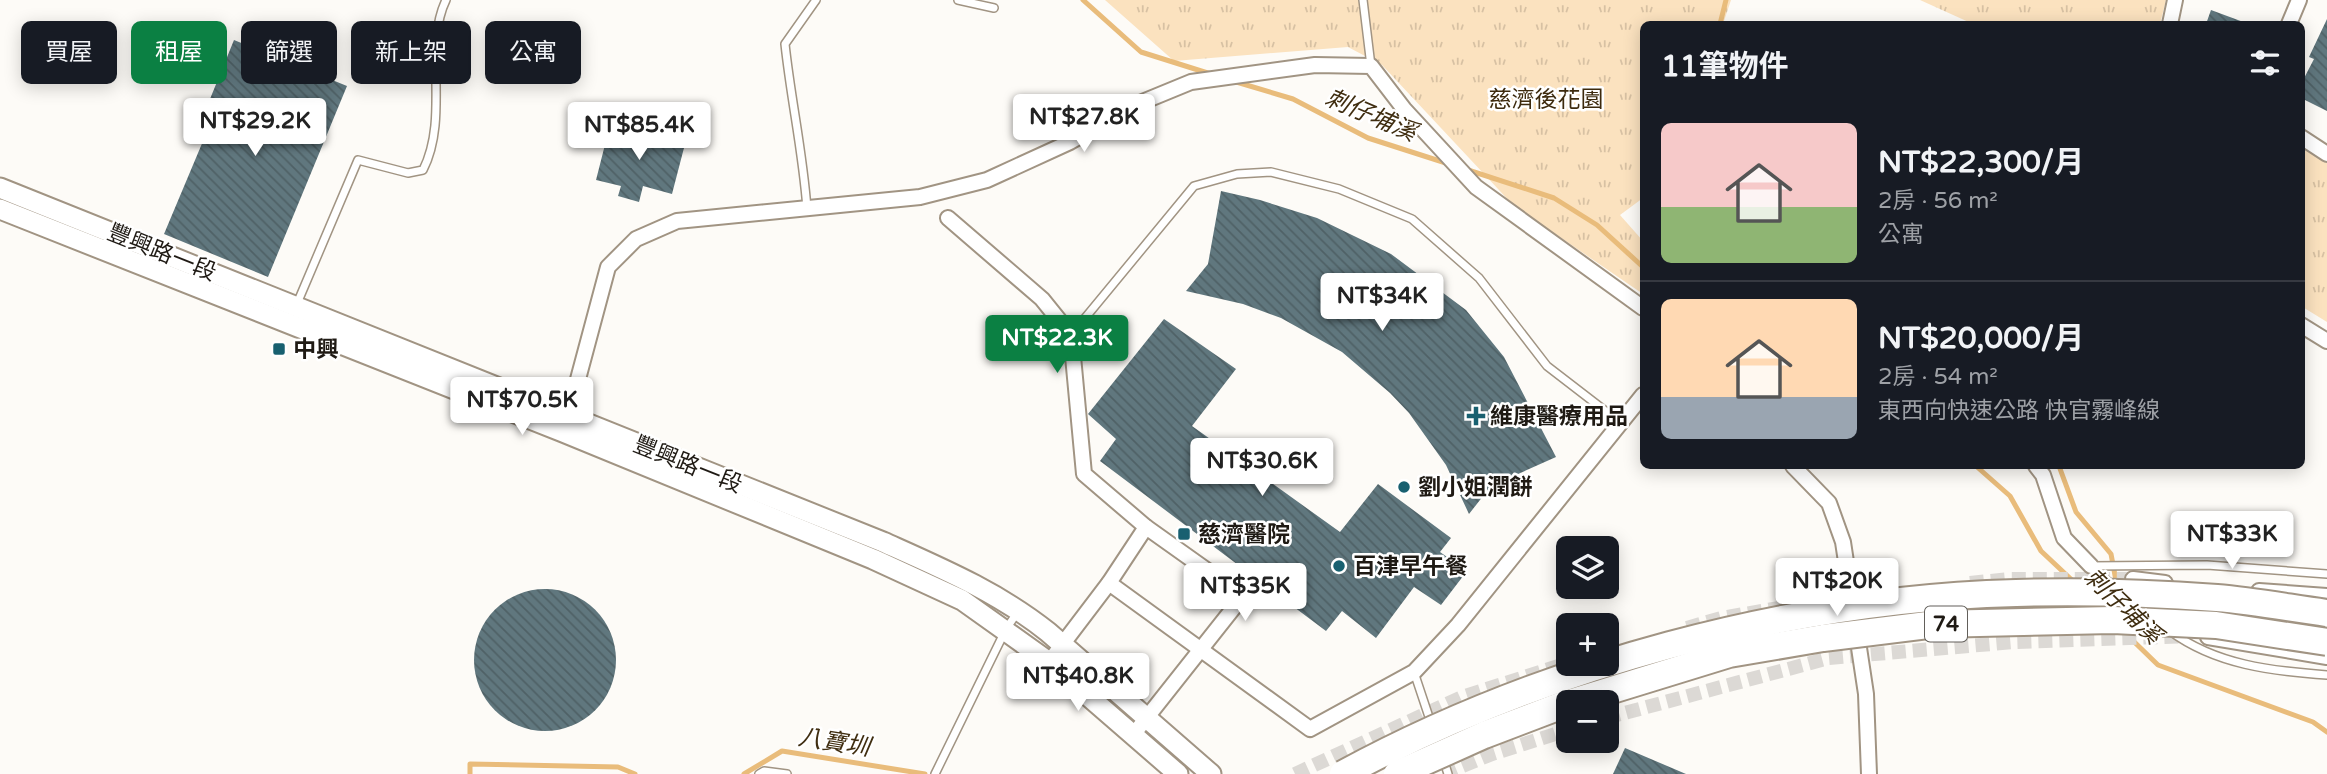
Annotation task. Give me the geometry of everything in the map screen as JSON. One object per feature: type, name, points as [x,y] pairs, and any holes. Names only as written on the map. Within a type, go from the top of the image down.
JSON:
[{"type":"highway","name":"74","points":[[1343,774],[1471,710],[1710,635],[1818,614],[1931,597],[2016,593],[2116,593],[2218,598],[2327,613]]},
{"type":"highway","name":"74","points":[[1612,690],[1729,654],[1823,638],[1936,624],[2113,620],[2216,625],[2327,642]]},
{"type":"highway","name":"74","points":[[1397,774],[1484,735],[1556,708]]},
{"type":"street","points":[[2171,21],[2175,0]]},
{"type":"street","points":[[2290,21],[2299,0]]},
{"type":"street","points":[[566,424],[608,267],[636,239],[677,221],[920,197],[986,180],[1070,142],[1135,105],[1191,82],[1315,65],[1371,66],[1404,108],[1476,187],[1640,306]]},
{"type":"street","points":[[2305,140],[2327,154]]},
{"type":"street","name":"豐興路一段","points":[[0,188],[294,315],[566,424],[883,542],[969,580],[1019,610],[1062,646],[1139,727],[1178,774]]},
{"type":"street","name":"豐興路一段","points":[[0,209],[294,315]]},
{"type":"street","points":[[948,218],[1042,299],[1071,335],[1084,474],[1146,527],[1243,596],[1139,727]]},
{"type":"street","points":[[2305,327],[2327,341]]},
{"type":"street","points":[[1109,583],[1310,729],[1415,672],[1458,625],[1640,399]]},
{"type":"street","name":"豐興路一段","points":[[566,424],[962,600],[1139,727],[1211,774]]},
{"type":"street","points":[[1796,469],[1829,503],[1843,542],[1866,694],[1869,774]]},
{"type":"street","points":[[2038,469],[2043,475],[2064,538],[2091,566]]},
{"type":"street","points":[[1049,662],[1109,583],[1146,527]]},
{"type":"street","points":[[2133,579],[2327,596]]},
{"type":"street","points":[[2203,636],[2327,657]]},
{"type":"lane","points":[[294,315],[358,160],[408,173],[423,170],[431,154],[438,94],[437,18],[446,0]]},
{"type":"lane","points":[[807,210],[803,155],[789,89],[785,44],[816,0]]},
{"type":"lane","points":[[958,0],[994,8]]},
{"type":"lane","points":[[1363,0],[1371,66]]},
{"type":"lane","points":[[1071,335],[1194,186],[1237,174],[1271,172],[1339,189],[1412,219],[1479,278],[1547,366],[1622,423]]},
{"type":"lane","points":[[1563,392],[1570,384]]},
{"type":"lane","points":[[2091,566],[2207,565],[2327,574]]},
{"type":"lane","points":[[2091,566],[2138,606]]},
{"type":"lane","points":[[935,774],[1006,629],[1019,610]]},
{"type":"lane","points":[[2148,614],[2179,638],[2208,653],[2249,666],[2327,675]]},
{"type":"lane","points":[[1415,672],[1435,736]]},
{"type":"lane","points":[[1440,748],[1448,774]]},
{"type":"lane","points":[[759,774],[764,771],[787,774]]},
{"type":"green space","name":"慈濟後花園","points":[[1105,0],[1731,0],[1724,21],[1640,21],[1640,200],[1620,215],[1640,238],[1640,292],[1513,205],[1382,65],[1348,47],[1174,61]]},
{"type":"green space","points":[[1920,0],[2166,0],[2161,21],[1966,21]]},
{"type":"green space","points":[[2305,149],[2327,163],[2327,322],[2305,308]]},
{"type":"building","points":[[2211,10],[2241,21],[2207,21]]},
{"type":"building","points":[[2327,19],[2327,111],[2305,100],[2305,76],[2314,59],[2309,57]]},
{"type":"building","points":[[234,40],[241,43],[241,84],[337,82],[347,86],[268,277],[164,234],[219,103],[210,99],[216,84],[227,84],[227,57]]},
{"type":"building","points":[[610,125],[685,144],[672,194],[643,186],[639,202],[618,196],[621,186],[596,180]]},
{"type":"building","points":[[1221,191],[1317,218],[1391,254],[1466,310],[1504,357],[1556,457],[1491,486],[1469,514],[1446,465],[1409,413],[1342,352],[1281,318],[1243,304],[1186,291],[1208,264]]},
{"type":"building","points":[[1164,319],[1236,369],[1192,426],[1340,532],[1378,484],[1451,538],[1440,552],[1467,571],[1441,605],[1414,587],[1376,638],[1342,611],[1326,631],[1100,461],[1116,439],[1088,414]]},
{"type":"building","points":[[545,589],[572,595],[595,610],[610,633],[616,660],[610,687],[595,710],[572,725],[545,731],[518,725],[495,710],[480,687],[474,660],[480,633],[495,610],[518,595]]},
{"type":"building","points":[[1625,748],[1686,774],[1613,774]]},
{"type":"waterway","name":"刺仔埔溪","points":[[1083,0],[1141,52],[1214,75]]},
{"type":"waterway","points":[[1721,21],[1726,0]]},
{"type":"waterway","name":"刺仔埔溪","points":[[1233,81],[1293,99],[1368,138],[1449,164]]},
{"type":"waterway","name":"刺仔埔溪","points":[[1465,169],[1554,198],[1597,225],[1640,264]]},
{"type":"waterway","name":"刺仔埔溪","points":[[1979,469],[2010,496],[2041,551],[2074,582]]},
{"type":"waterway","points":[[2060,469],[2076,512],[2111,554],[2117,586]]},
{"type":"waterway","name":"刺仔埔溪","points":[[2123,631],[2158,665],[2313,722],[2327,732]]},
{"type":"waterway","name":"八寶圳","points":[[744,774],[782,751],[925,774]]},
{"type":"waterway","name":"八寶圳","points":[[470,774],[470,764],[618,767],[635,774]]},
{"type":"tunnel","points":[[1970,583],[2009,579],[2133,579]]},
{"type":"tunnel","points":[[1687,628],[1721,618],[1842,597]]},
{"type":"tunnel","points":[[1619,715],[1829,658],[2015,642],[2191,636]]},
{"type":"tunnel","points":[[1295,774],[1462,697],[1556,667]]},
{"type":"tunnel","points":[[1443,774],[1492,754],[1556,734]]},
{"type":"place","name":"中興","points":[[279,349]]},
{"type":"place","name":"維康醫療用品","points":[[1476,416]]},
{"type":"place","name":"劉小姐潤餅","points":[[1404,487]]},
{"type":"place","name":"慈濟醫院","points":[[1184,534]]},
{"type":"place","name":"百津早午餐","points":[[1339,566]]}]
